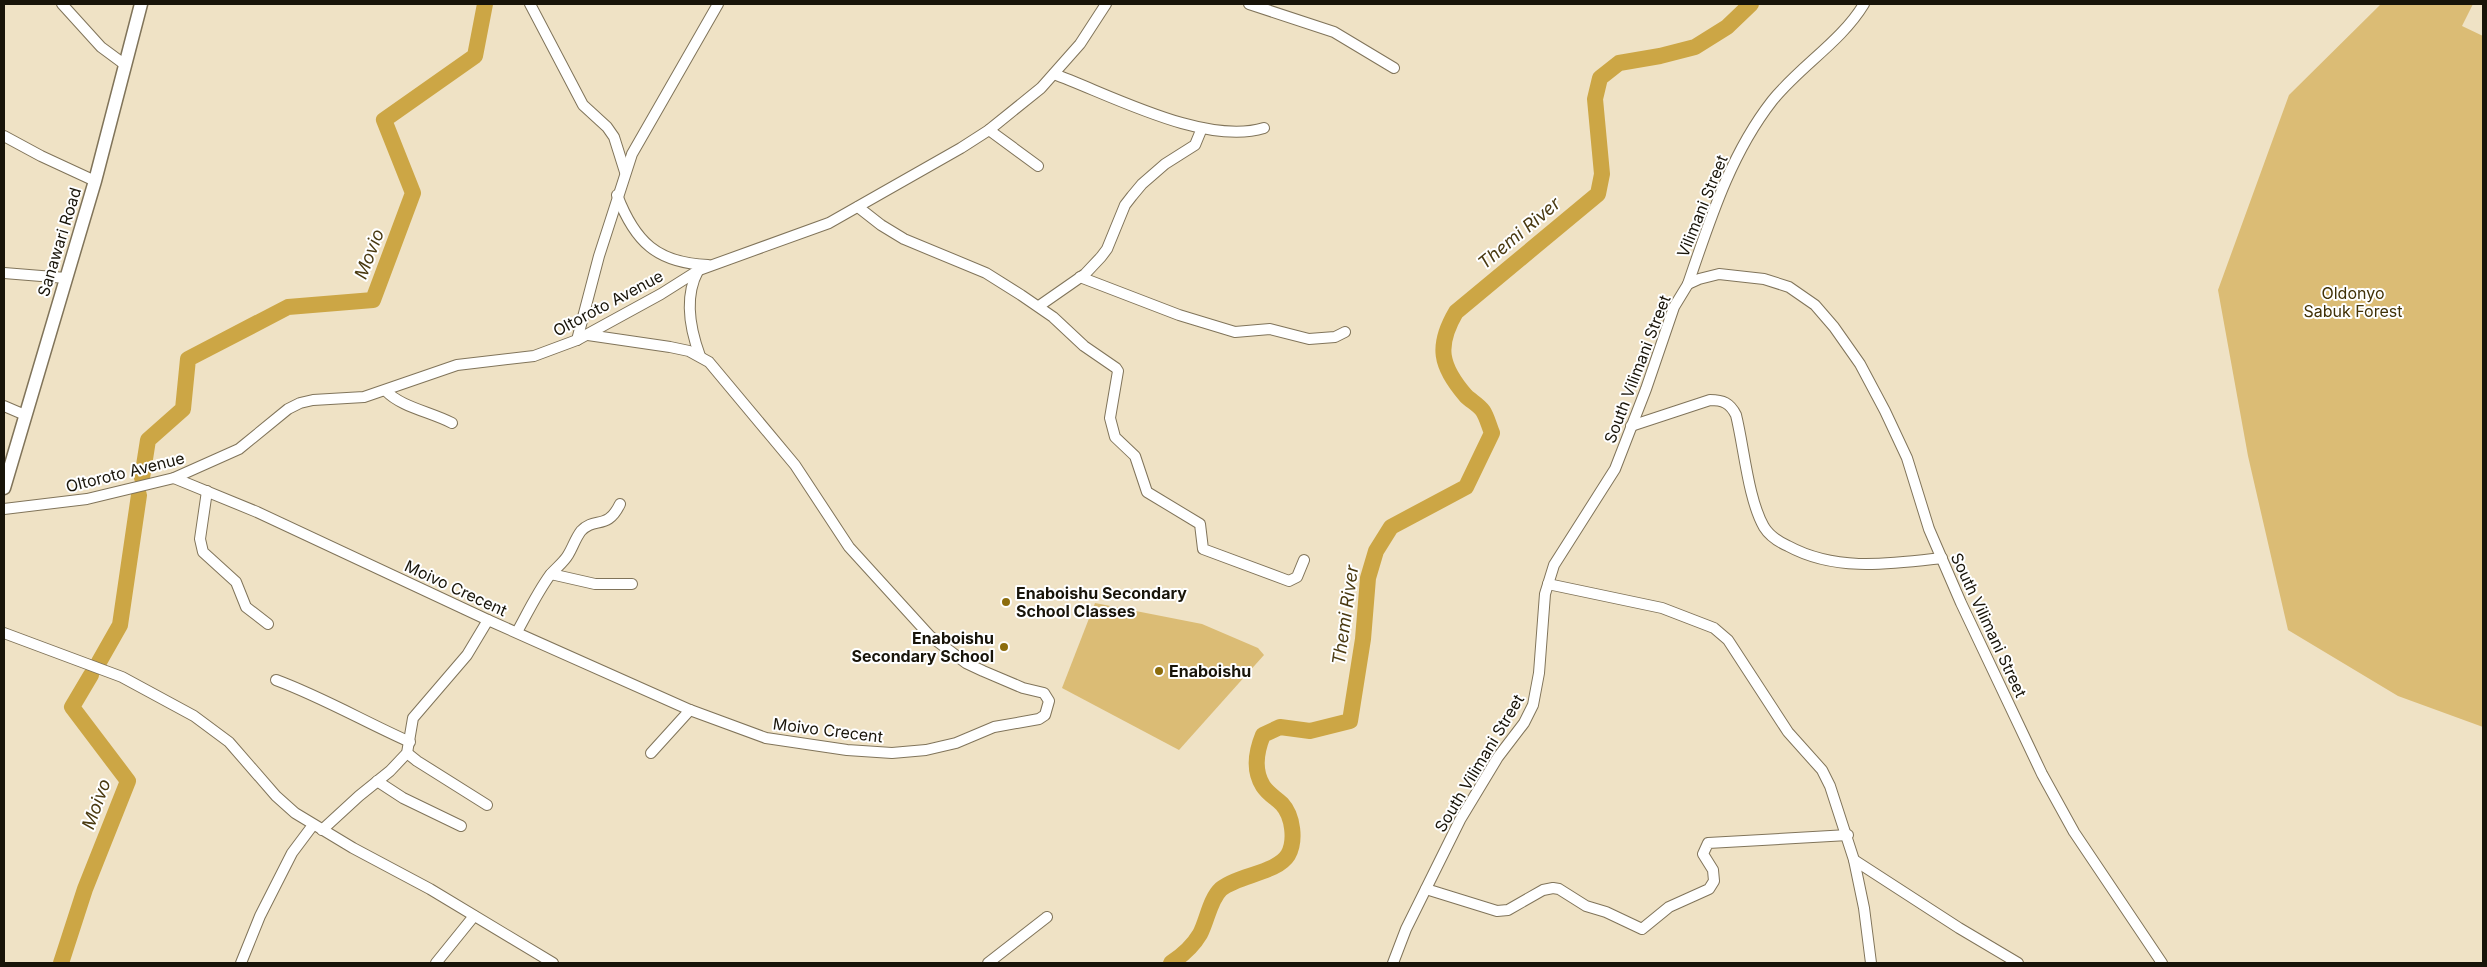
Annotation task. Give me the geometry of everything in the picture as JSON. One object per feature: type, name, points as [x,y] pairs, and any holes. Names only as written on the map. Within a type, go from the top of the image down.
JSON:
[{"type":"street","points":[[62,4],[101,47],[124,64]]},
{"type":"street","name":"Sanawari Road","points":[[4,488],[95,181],[141,4]]},
{"type":"street","points":[[530,4],[583,105],[607,127],[614,137],[625,172]]},
{"type":"street","points":[[578,340],[617,195],[625,172],[640,138],[718,4]]},
{"type":"street","name":"Oltoroto Avenue","points":[[4,509],[78,501],[174,478],[239,449],[288,409],[300,403],[313,400],[364,398],[457,365],[534,356],[578,340],[699,270],[810,231],[858,207],[933,165],[989,130],[1021,106],[1054,74],[1080,44],[1106,4]]},
{"type":"street","points":[[1249,4],[1334,32],[1394,68]]},
{"type":"street","name":"Vilimani Street","points":[[1688,284],[1722,188],[1757,122],[1790,80],[1844,28],[1864,4]]},
{"type":"street","points":[[1054,74],[1144,110],[1202,128],[1242,133],[1264,128]]},
{"type":"street","points":[[1039,306],[1080,277],[1107,249],[1116,224],[1132,196],[1165,164],[1196,146],[1202,128]]},
{"type":"street","points":[[989,130],[1038,166]]},
{"type":"street","points":[[4,136],[41,156],[95,181]]},
{"type":"street","points":[[617,195],[624,212],[644,243],[661,255],[684,264],[713,265]]},
{"type":"street","points":[[858,207],[881,225],[904,239],[986,273],[1039,306],[1084,346],[1116,368],[1118,372],[1110,418],[1115,437],[1135,456],[1147,492],[1200,524],[1203,549],[1289,581],[1300,573],[1304,560]]},
{"type":"street","points":[[699,270],[689,293],[692,323],[700,356]]},
{"type":"street","points":[[4,273],[66,278]]},
{"type":"street","name":"South Vilimani Street","points":[[1393,963],[1400,943],[1464,813],[1498,758],[1524,723],[1533,705],[1539,673],[1544,600],[1554,565],[1615,469],[1646,389],[1670,316],[1688,284],[1720,274],[1742,275],[1790,287],[1815,305],[1834,327],[1860,364],[1907,458],[1929,529],[1983,653],[2057,802],[2133,922],[2162,963]]},
{"type":"street","points":[[1080,277],[1179,315],[1235,332],[1270,329],[1309,339],[1335,337],[1345,332]]},
{"type":"street","name":"Moivo Crecent","points":[[174,478],[257,512],[488,620],[690,710],[766,738],[847,750],[892,753],[926,750],[956,743],[994,727],[1039,719],[1048,712],[1049,701],[1044,693],[999,679],[966,663],[930,636],[850,547],[794,464],[709,362],[700,356],[670,346],[588,335]]},
{"type":"street","points":[[386,391],[400,402],[422,409],[452,423]]},
{"type":"street","points":[[1632,426],[1710,400],[1723,401],[1732,408],[1736,415],[1758,510],[1765,528],[1782,543],[1818,559],[1840,563],[1873,565],[1942,558]]},
{"type":"street","points":[[4,406],[25,416]]},
{"type":"street","points":[[207,491],[200,539],[203,552],[236,582],[242,601],[250,612],[268,624]]},
{"type":"street","points":[[518,632],[536,597],[551,574],[568,556],[574,540],[583,529],[610,519],[620,504]]},
{"type":"street","points":[[551,574],[595,584],[632,584]]},
{"type":"street","points":[[1548,584],[1662,608],[1714,628],[1728,640],[1747,666],[1788,732],[1822,770],[1848,835],[1864,908],[1871,963]]},
{"type":"street","points":[[241,963],[260,916],[292,853],[317,828],[390,771],[407,753],[412,718],[467,655],[488,620]]},
{"type":"street","points":[[4,633],[122,677],[194,716],[229,742],[276,796],[317,828],[430,889],[553,963]]},
{"type":"street","points":[[276,680],[309,692],[350,715],[410,742]]},
{"type":"street","points":[[651,753],[690,710]]},
{"type":"street","points":[[407,753],[416,761],[487,805]]},
{"type":"street","points":[[377,781],[403,798],[462,826]]},
{"type":"street","points":[[1426,889],[1460,902],[1497,911],[1508,910],[1543,890],[1559,889],[1586,906],[1606,912],[1642,929],[1669,907],[1709,890],[1714,881],[1713,870],[1703,854],[1708,843],[1848,835]]},
{"type":"street","points":[[1854,860],[1958,928],[2018,963]]},
{"type":"street","points":[[436,963],[474,916]]},
{"type":"street","points":[[988,963],[1047,917]]},
{"type":"green space","name":"Oldonyo Sabuk Forest","points":[[2381,4],[2473,4],[2462,26],[2483,36],[2483,727],[2398,696],[2288,630],[2248,456],[2218,290],[2289,95]]},
{"type":"green space","name":"Enaboishu","points":[[1095,603],[1202,624],[1258,648],[1264,655],[1179,750],[1062,688]]},
{"type":"waterway","name":"Movio","points":[[142,478],[148,440],[183,409],[188,359],[288,307],[373,300],[413,193],[384,120],[475,56],[485,4]]},
{"type":"waterway","name":"Themi River","points":[[1171,963],[1180,957],[1197,938],[1214,898],[1221,889],[1237,880],[1275,866],[1288,855],[1293,836],[1289,815],[1282,804],[1265,789],[1258,774],[1257,754],[1263,735],[1280,727],[1310,731],[1350,721],[1363,639],[1368,578],[1376,551],[1391,527],[1466,487],[1492,433],[1483,411],[1457,385],[1446,365],[1444,356],[1445,335],[1456,312],[1598,194],[1602,174],[1595,99],[1600,78],[1619,63],[1660,56],[1695,47],[1727,27],[1751,4]]},
{"type":"waterway","name":"Moivo","points":[[99,662],[120,625],[139,495]]},
{"type":"waterway","name":"Moivo","points":[[61,963],[85,889],[128,781],[72,707],[91,675]]},
{"type":"place","name":"Enaboishu Secondary School Classes","points":[[1006,602]]},
{"type":"place","name":"Enaboishu Secondary School","points":[[1004,647]]},
{"type":"place","name":"Enaboishu","points":[[1159,671]]}]
